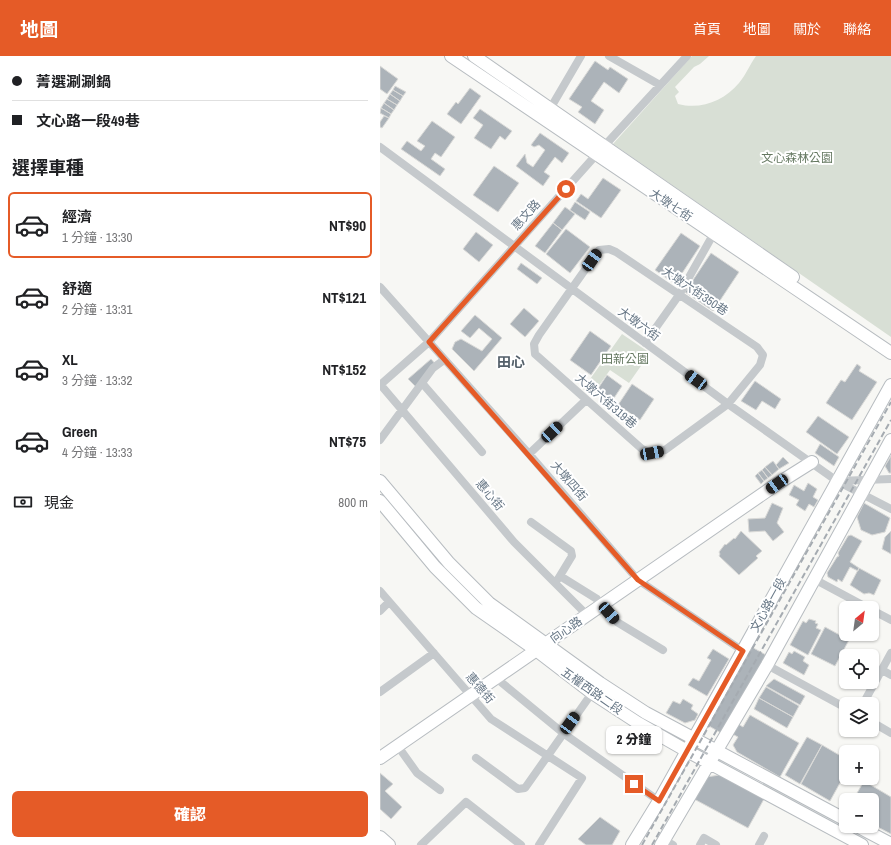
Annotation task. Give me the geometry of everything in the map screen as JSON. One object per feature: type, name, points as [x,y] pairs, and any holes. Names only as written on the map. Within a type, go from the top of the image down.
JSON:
[{"type":"main road","name":"大墩七街","points":[[451,56],[600,150],[891,344]]},
{"type":"main road","name":"大墩七街","points":[[474,56],[550,109],[600,150],[714,233],[891,353]]},
{"type":"main road","name":"文心路一段","points":[[632,845],[694,739],[891,385]]},
{"type":"main road","points":[[666,843],[709,763],[766,665],[891,440]]},
{"type":"main road","name":"向心路","points":[[380,758],[777,484],[812,462]]},
{"type":"main road","name":"五權西路二段","points":[[380,480],[449,563],[474,590],[592,693],[638,723],[687,751],[862,845]]},
{"type":"main road","name":"五權西路二段","points":[[380,501],[457,590],[476,608],[600,683],[646,713],[839,816]]},
{"type":"main road","points":[[870,833],[891,844]]},
{"type":"main road","points":[[380,837],[389,845]]},
{"type":"street","points":[[550,109],[581,56]]},
{"type":"street","points":[[608,56],[660,85]]},
{"type":"street","name":"惠文路","points":[[380,385],[429,342],[600,150],[687,56]]},
{"type":"street","name":"大墩六街","points":[[380,147],[728,404],[837,481],[862,492],[891,509]]},
{"type":"street","points":[[645,343],[679,295],[714,233]]},
{"type":"street","name":"大墩六街350巷","points":[[572,290],[600,250],[609,249],[616,252],[757,347],[763,355],[760,365],[728,404]]},
{"type":"street","name":"大墩四街","points":[[380,287],[529,454],[638,580],[743,651]]},
{"type":"street","name":"大墩六街319巷","points":[[572,290],[534,344],[535,354],[642,449],[652,453],[665,450],[728,404]]},
{"type":"street","points":[[380,440],[433,368],[444,360]]},
{"type":"street","points":[[422,383],[482,452]]},
{"type":"street","name":"惠心街","points":[[380,385],[403,410],[514,542],[587,615]]},
{"type":"street","points":[[529,454],[586,400]]},
{"type":"street","points":[[837,481],[870,478],[891,479]]},
{"type":"street","points":[[531,522],[571,551],[572,556],[554,583]]},
{"type":"street","points":[[560,576],[597,599],[617,622],[663,650]]},
{"type":"street","points":[[814,579],[853,601]]},
{"type":"street","name":"惠德街","points":[[380,591],[491,719],[582,778],[539,845]]},
{"type":"street","points":[[380,611],[390,602]]},
{"type":"street","points":[[879,614],[891,620]]},
{"type":"street","points":[[380,692],[434,653]]},
{"type":"street","points":[[867,697],[891,653]]},
{"type":"street","points":[[766,665],[839,704]]},
{"type":"street","points":[[882,670],[891,675]]},
{"type":"street","points":[[496,678],[563,733],[659,801]]},
{"type":"street","points":[[476,758],[518,789],[525,788],[592,693]]},
{"type":"street","points":[[879,726],[891,733]]},
{"type":"street","points":[[397,745],[417,773],[440,790]]},
{"type":"street","points":[[421,845],[466,802],[521,845]]},
{"type":"street","points":[[759,845],[764,836]]},
{"type":"street","points":[[700,845],[704,838],[716,845]]},
{"type":"green space","name":"文心森林公園","points":[[692,56],[709,56],[694,67],[675,87],[679,92],[675,96],[678,104],[687,106],[703,105],[726,95],[741,80],[756,56],[891,56],[891,337],[613,144]]},
{"type":"green space","name":"田新公園","points":[[622,334],[650,353],[629,383],[610,370],[592,395],[583,389]]},
{"type":"building","points":[[595,61],[608,70],[610,67],[628,79],[619,93],[604,82],[591,101],[604,110],[595,124],[578,112],[582,107],[569,99]]},
{"type":"building","points":[[380,66],[398,79],[387,94],[380,89]]},
{"type":"building","points":[[395,86],[406,92],[403,96],[393,90]]},
{"type":"building","points":[[470,88],[481,96],[461,124],[447,114],[456,102],[458,104]]},
{"type":"building","points":[[393,90],[403,96],[400,101],[390,94]]},
{"type":"building","points":[[390,94],[400,101],[397,105],[387,99]]},
{"type":"building","points":[[387,99],[397,105],[394,110],[384,103]]},
{"type":"building","points":[[384,103],[394,110],[391,114],[381,108]]},
{"type":"building","points":[[381,108],[391,114],[389,118],[380,113]]},
{"type":"building","points":[[480,109],[512,131],[505,140],[500,136],[491,149],[474,138],[483,125],[473,118]]},
{"type":"building","points":[[384,116],[389,118],[382,128],[380,127],[380,122]]},
{"type":"building","points":[[432,121],[455,137],[441,157],[435,153],[431,159],[445,169],[440,176],[401,149],[407,141],[421,151],[425,146],[417,141]]},
{"type":"building","points":[[540,133],[569,153],[562,163],[555,157],[544,172],[550,176],[543,186],[516,166],[525,154],[527,163],[533,167],[545,150],[539,145],[534,147],[531,145]]},
{"type":"building","points":[[494,166],[519,183],[498,212],[473,195]]},
{"type":"building","points":[[603,178],[621,190],[601,218],[576,201],[581,194],[588,199]]},
{"type":"building","points":[[575,202],[590,212],[585,220],[570,210]]},
{"type":"building","points":[[565,207],[575,214],[562,230],[553,223]]},
{"type":"building","points":[[553,223],[562,230],[545,253],[535,246]]},
{"type":"building","points":[[566,229],[590,247],[570,273],[546,254]]},
{"type":"building","points":[[476,232],[493,245],[479,262],[463,249]]},
{"type":"building","points":[[681,233],[700,246],[675,284],[655,270]]},
{"type":"building","points":[[711,253],[739,272],[713,311],[685,292]]},
{"type":"building","points":[[521,263],[542,278],[537,284],[517,269]]},
{"type":"building","points":[[524,308],[539,321],[525,337],[510,324]]},
{"type":"building","points":[[475,315],[502,338],[474,371],[452,349],[455,342],[461,339],[482,351],[492,339],[479,328],[470,338],[461,331]]},
{"type":"building","points":[[590,331],[611,346],[591,375],[570,360]]},
{"type":"building","points":[[431,359],[437,366],[418,389],[408,379]]},
{"type":"building","points":[[857,364],[861,367],[859,371],[877,382],[852,420],[826,403],[841,380],[845,382]]},
{"type":"building","points":[[607,375],[622,386],[610,404],[595,393]]},
{"type":"building","points":[[755,381],[781,399],[775,409],[762,401],[756,410],[741,401]]},
{"type":"building","points":[[632,384],[654,399],[640,420],[618,405]]},
{"type":"building","points":[[818,416],[849,437],[837,454],[806,432]]},
{"type":"building","points":[[820,444],[839,457],[834,466],[815,453]]},
{"type":"building","points":[[891,456],[891,473],[889,473],[885,466]]},
{"type":"building","points":[[783,457],[789,463],[779,469],[776,465]]},
{"type":"building","points":[[773,461],[779,469],[772,475],[765,467]]},
{"type":"building","points":[[765,467],[772,475],[768,478],[762,470]]},
{"type":"building","points":[[762,470],[768,478],[764,481],[758,473]]},
{"type":"building","points":[[758,473],[764,481],[761,484],[755,476]]},
{"type":"building","points":[[808,483],[817,489],[813,497],[818,500],[814,507],[809,504],[805,511],[796,505],[799,500],[789,495],[794,485],[804,491]]},
{"type":"building","points":[[772,503],[783,508],[777,523],[784,532],[773,541],[765,531],[749,532],[748,519],[765,518]]},
{"type":"building","points":[[864,503],[890,518],[885,532],[872,535],[861,530],[857,517]]},
{"type":"building","points":[[741,531],[762,551],[756,556],[758,558],[739,575],[719,556],[719,552],[725,544],[726,545],[734,538],[735,539]]},
{"type":"building","points":[[891,531],[891,554],[882,549],[885,537]]},
{"type":"building","points":[[851,535],[862,541],[850,562],[859,568],[858,571],[850,567],[842,582],[838,579],[837,582],[828,577],[827,573],[839,556],[838,553],[848,536]]},
{"type":"building","points":[[859,568],[881,580],[874,595],[869,593],[864,594],[850,585]]},
{"type":"building","points":[[809,619],[816,621],[815,623],[818,624],[816,628],[821,630],[808,655],[790,645],[803,621],[806,623]]},
{"type":"building","points":[[825,627],[839,635],[839,641],[848,641],[844,649],[839,649],[839,659],[835,666],[811,654]]},
{"type":"building","points":[[741,641],[766,655],[730,719],[743,727],[750,715],[799,743],[780,777],[737,752],[733,745],[738,737],[723,729],[721,733],[697,719]]},
{"type":"building","points":[[713,649],[729,659],[707,696],[688,685],[693,678],[699,681],[711,660],[707,658]]},
{"type":"building","points":[[794,651],[805,657],[803,661],[809,665],[804,675],[783,663],[789,652],[792,654]]},
{"type":"building","points":[[774,679],[805,696],[800,705],[766,686]]},
{"type":"building","points":[[766,687],[799,706],[793,717],[759,698]]},
{"type":"building","points":[[759,698],[793,717],[787,728],[754,709]]},
{"type":"building","points":[[683,699],[693,705],[691,709],[698,714],[695,720],[685,723],[666,713],[673,701],[680,704]]},
{"type":"building","points":[[807,737],[822,745],[800,784],[785,775]]},
{"type":"building","points":[[822,745],[839,755],[839,785],[830,801],[801,784]]},
{"type":"building","points":[[380,773],[393,784],[385,791],[402,807],[391,819],[380,809]]},
{"type":"building","points":[[720,775],[764,799],[748,828],[694,799],[706,777]]},
{"type":"building","points":[[862,785],[871,785],[891,797],[891,834],[879,828],[879,793],[857,793]]},
{"type":"building","points":[[600,817],[620,831],[612,845],[586,845],[578,839]]},
{"type":"railway","points":[[642,845],[891,402]]},
{"type":"railway","points":[[652,845],[891,420]]},
{"type":"district","name":"田心","points":[[511,362]]},
{"type":"route","points":[[566,189],[429,342],[529,454],[638,580],[743,651],[659,801],[634,784]]}]
